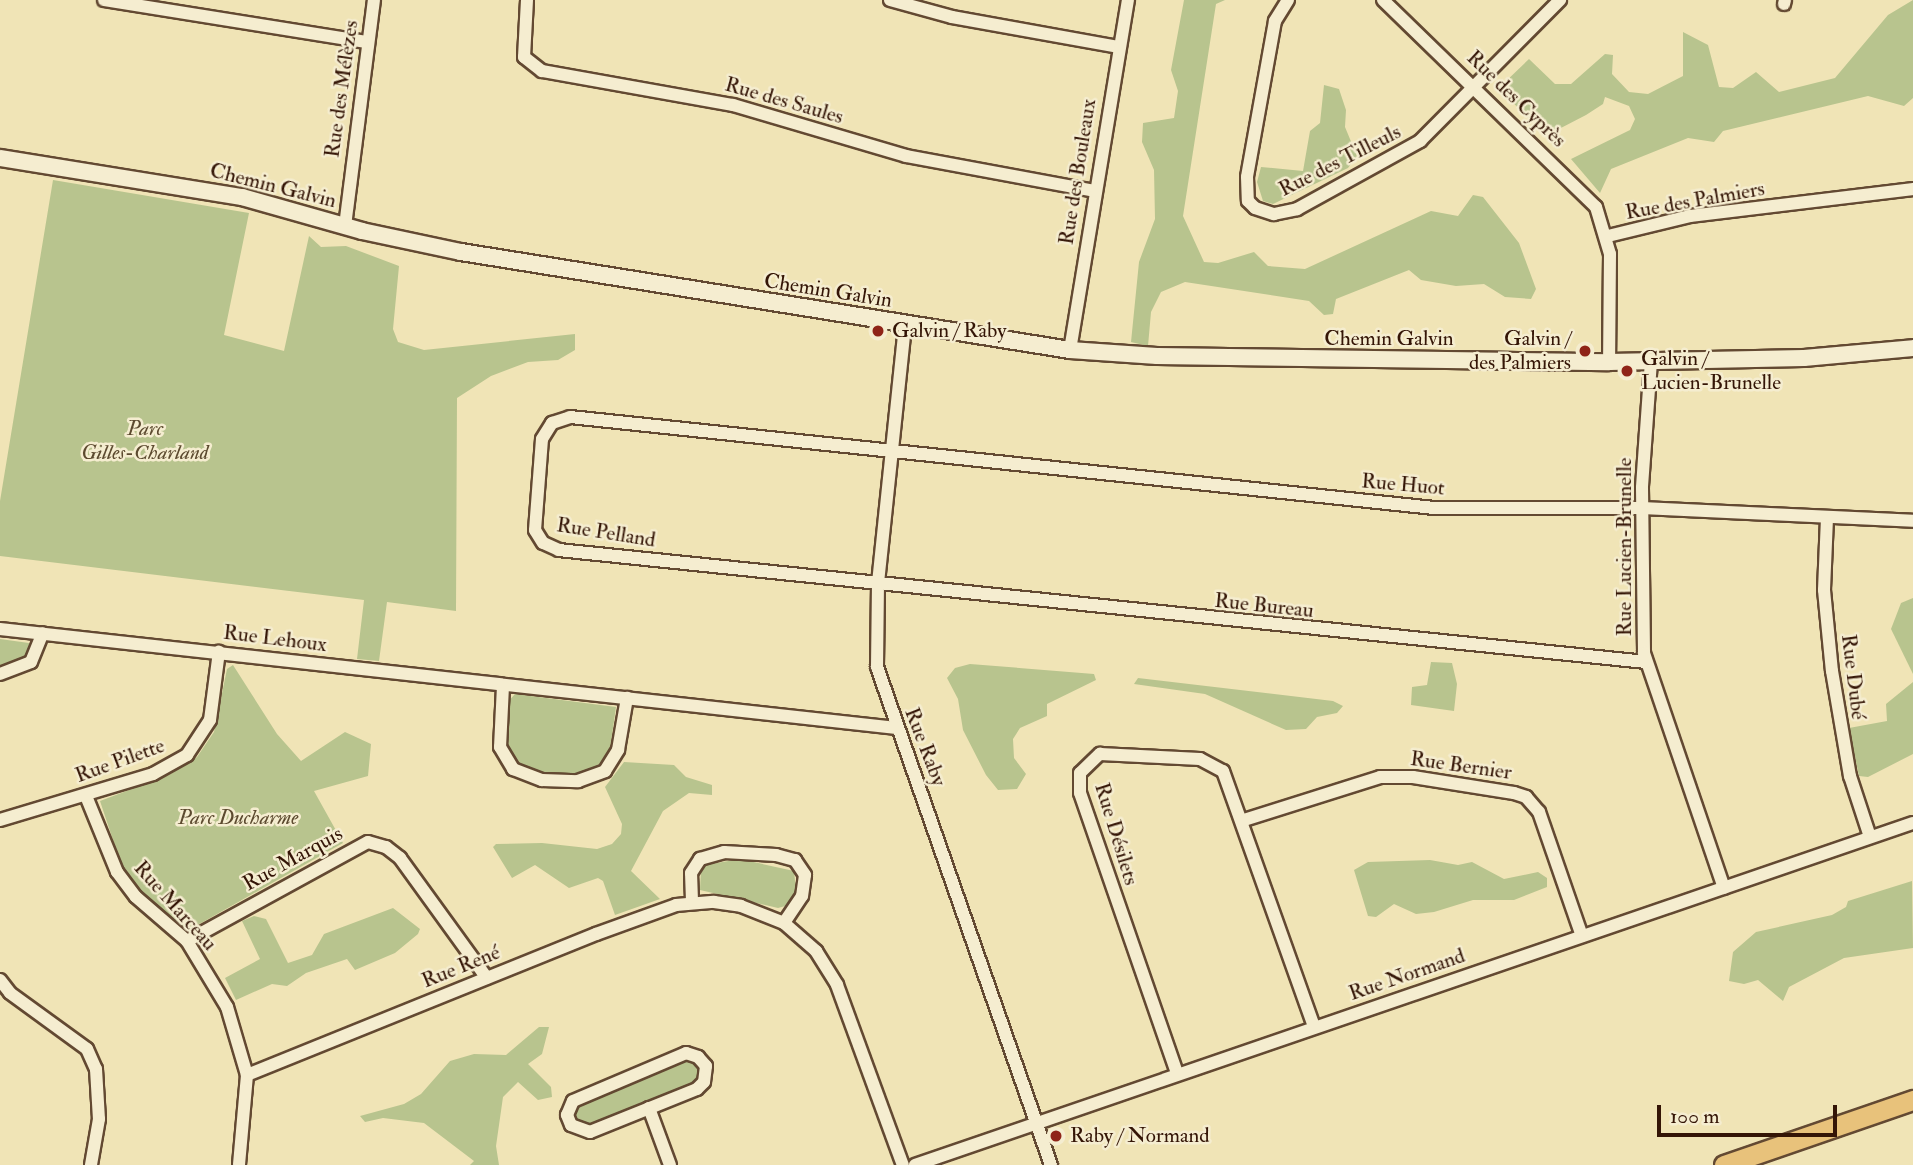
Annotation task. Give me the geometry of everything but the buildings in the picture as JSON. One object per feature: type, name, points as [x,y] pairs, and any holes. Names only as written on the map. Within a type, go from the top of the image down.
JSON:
[{"type":"main road","points":[[1724,1165],[1913,1100]]},
{"type":"street","points":[[104,0],[367,42]]},
{"type":"street","name":"Rue des Mélèzes","points":[[345,226],[374,0]]},
{"type":"street","name":"Rue des Saules","points":[[527,0],[524,57],[542,71],[733,105],[906,156],[1094,191]]},
{"type":"street","points":[[890,0],[952,17],[1119,47]]},
{"type":"street","name":"Rue des Bouleaux","points":[[1070,350],[1094,191],[1128,0]]},
{"type":"street","name":"Rue des Tilleuls","points":[[1288,0],[1275,21],[1247,177],[1248,201],[1264,212],[1297,209],[1405,151],[1477,88],[1560,0]]},
{"type":"street","name":"Rue des Cyprès","points":[[1383,0],[1585,193],[1608,236]]},
{"type":"street","name":"Chemin Galvin","points":[[0,158],[242,197],[345,226],[451,251],[905,326],[1070,350],[1209,358],[1609,362],[1804,358],[1913,348]]},
{"type":"street","name":"Rue des Palmiers","points":[[1609,362],[1608,236],[1690,216],[1913,189]]},
{"type":"street","name":"Rue Raby","points":[[905,326],[878,584],[874,648],[881,684],[1051,1165]]},
{"type":"street","name":"Rue Lucien-Brunelle","points":[[1651,361],[1642,508],[1646,662],[1724,888]]},
{"type":"street","name":"Rue Pelland","points":[[878,584],[551,548],[535,530],[541,452],[546,429],[570,416],[891,450]]},
{"type":"street","name":"Rue Huot","points":[[891,450],[1435,508],[1642,508],[1913,521]]},
{"type":"street","name":"Rue Dubé","points":[[1827,518],[1824,590],[1832,671],[1850,776],[1870,838]]},
{"type":"street","name":"Rue Bureau","points":[[878,584],[1646,662]]},
{"type":"street","name":"Rue Lehoux","points":[[0,629],[897,727]]},
{"type":"street","points":[[0,674],[31,662],[43,634]]},
{"type":"street","name":"Rue Pilette","points":[[0,820],[86,796],[171,766],[196,745],[210,720],[219,652]]},
{"type":"street","points":[[503,685],[497,733],[505,759],[513,769],[542,779],[578,781],[604,771],[618,750],[626,698]]},
{"type":"street","name":"Rue Désilets","points":[[1177,1073],[1084,809],[1080,773],[1092,758],[1109,752],[1200,759],[1223,771],[1244,820],[1314,1027]]},
{"type":"street","name":"Rue Bernier","points":[[1244,820],[1380,777],[1413,777],[1527,797],[1539,812],[1582,936]]},
{"type":"street","name":"Rue Marceau","points":[[86,796],[117,872],[136,897],[187,942],[227,1007],[247,1075],[239,1165]]},
{"type":"street","name":"Rue Normand","points":[[915,1165],[1037,1120],[1913,822]]},
{"type":"street","name":"Rue Marquis","points":[[187,942],[368,842],[400,858],[487,978]]},
{"type":"street","points":[[692,901],[691,873],[700,859],[724,852],[776,855],[795,860],[805,875],[802,896],[784,923]]},
{"type":"street","name":"Rue René","points":[[247,1075],[487,978],[692,901],[741,906],[784,923],[816,951],[837,985],[903,1165]]},
{"type":"street","points":[[0,980],[10,993],[86,1049],[96,1069],[99,1119],[91,1165]]},
{"type":"street","points":[[686,1054],[703,1061],[707,1071],[701,1086],[649,1108],[585,1132],[571,1125],[567,1115],[573,1101],[686,1054]]},
{"type":"street","points":[[649,1108],[670,1165]]},
{"type":"green space","points":[[1184,0],[1225,0],[1216,4],[1183,216],[1204,262],[1218,263],[1254,252],[1268,266],[1305,269],[1431,211],[1458,216],[1473,195],[1483,197],[1519,243],[1536,289],[1531,299],[1505,297],[1484,284],[1456,286],[1421,280],[1409,270],[1336,299],[1333,314],[1324,315],[1309,301],[1185,282],[1161,292],[1151,312],[1148,346],[1131,342],[1139,262],[1155,219],[1154,170],[1142,142],[1143,123],[1174,118],[1178,91],[1171,70]]},
{"type":"green space","points":[[1913,0],[1913,98],[1904,106],[1868,96],[1723,131],[1714,142],[1688,138],[1611,169],[1600,193],[1571,159],[1630,130],[1635,119],[1629,106],[1605,97],[1603,104],[1586,115],[1557,130],[1542,131],[1503,93],[1503,84],[1529,59],[1555,84],[1571,84],[1605,54],[1613,55],[1612,74],[1629,92],[1648,94],[1683,76],[1683,32],[1708,45],[1719,87],[1733,88],[1756,72],[1779,92],[1835,78],[1888,15]]},
{"type":"green space","points":[[1324,85],[1339,89],[1346,110],[1345,127],[1357,156],[1348,168],[1273,204],[1263,201],[1257,182],[1261,167],[1303,171],[1310,131],[1320,123]]},
{"type":"green space","name":"Parc Gilles-Charland","points":[[53,180],[249,213],[224,335],[284,351],[309,236],[321,247],[346,246],[399,266],[393,329],[398,342],[424,350],[575,334],[575,350],[558,360],[528,362],[491,376],[457,398],[456,611],[387,602],[379,661],[357,659],[364,600],[0,556],[0,501]]},
{"type":"green space","points":[[1913,598],[1913,674],[1891,629],[1901,603]]},
{"type":"green space","points":[[0,639],[29,643],[30,654],[0,667]]},
{"type":"green space","points":[[1431,662],[1452,663],[1457,684],[1454,711],[1411,705],[1412,687],[1427,685]]},
{"type":"green space","points":[[970,664],[1094,674],[1096,680],[1047,704],[1047,716],[1020,728],[1013,739],[1014,758],[1026,774],[1017,789],[998,790],[986,775],[963,730],[958,699],[947,678],[955,668]]},
{"type":"green space","name":"Parc Ducharme","points":[[233,665],[277,734],[301,761],[345,732],[371,744],[368,776],[314,791],[343,843],[187,931],[135,887],[123,870],[100,801],[169,775],[197,757],[214,732],[227,669]]},
{"type":"green space","points":[[1138,678],[1333,701],[1343,706],[1337,713],[1317,717],[1306,729],[1286,730],[1205,694],[1134,684]]},
{"type":"green space","points":[[1913,682],[1913,754],[1868,777],[1859,776],[1849,728],[1887,721],[1886,704]]},
{"type":"green space","points":[[515,694],[616,707],[609,756],[586,775],[548,776],[516,765],[504,741],[506,704]]},
{"type":"green space","points":[[624,762],[674,765],[686,777],[712,785],[712,795],[689,793],[663,811],[631,871],[660,899],[615,915],[603,881],[598,878],[569,888],[535,865],[512,878],[493,847],[496,844],[542,843],[597,849],[612,844],[621,834],[622,824],[605,787]]},
{"type":"green space","points":[[740,859],[794,871],[796,890],[789,905],[778,908],[700,890],[701,869],[705,865]]},
{"type":"green space","points":[[1430,860],[1458,865],[1472,862],[1504,879],[1538,872],[1547,878],[1547,887],[1514,900],[1473,900],[1434,912],[1416,914],[1394,904],[1376,917],[1368,916],[1354,870],[1368,862]]},
{"type":"green space","points":[[1912,881],[1913,948],[1844,958],[1789,987],[1783,1001],[1758,980],[1744,984],[1729,981],[1733,952],[1756,932],[1832,915],[1846,907],[1848,901]]},
{"type":"green space","points":[[393,908],[420,929],[418,934],[395,953],[355,970],[347,959],[306,973],[287,986],[272,984],[236,1000],[225,978],[260,959],[242,921],[254,916],[266,919],[288,963],[312,955],[324,934]]},
{"type":"green space","points":[[539,1027],[549,1027],[542,1054],[528,1064],[551,1087],[552,1097],[538,1100],[518,1082],[503,1097],[496,1146],[499,1165],[470,1165],[474,1161],[424,1123],[383,1118],[365,1122],[360,1116],[404,1104],[421,1094],[450,1061],[474,1054],[506,1055]]},
{"type":"green space","points":[[688,1061],[699,1066],[701,1074],[692,1083],[588,1125],[574,1117],[577,1106]]},
{"type":"place","name":"Galvin / Raby","points":[[878,331]]},
{"type":"place","name":"Galvin / des Palmiers","points":[[1585,351]]},
{"type":"place","name":"Galvin / Lucien-Brunelle","points":[[1627,371]]},
{"type":"place","name":"Raby / Normand","points":[[1056,1136]]}]
